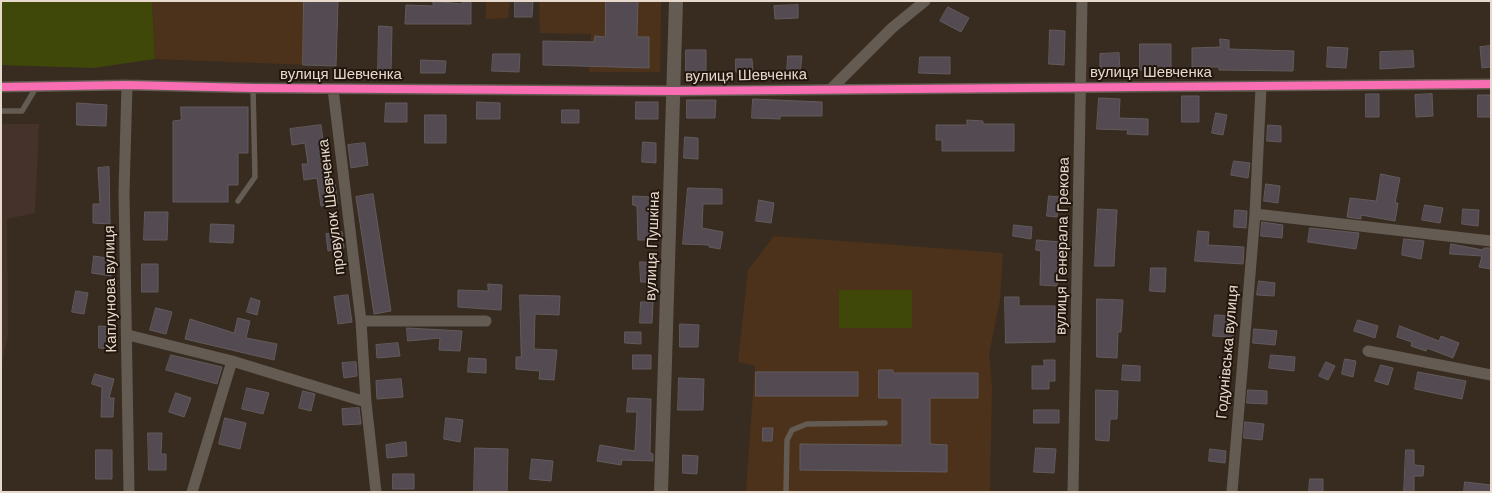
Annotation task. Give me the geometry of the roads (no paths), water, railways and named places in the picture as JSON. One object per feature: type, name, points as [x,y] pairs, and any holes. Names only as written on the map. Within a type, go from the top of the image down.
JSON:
[{"type":"street","name":"вулиця Пушкіна","points":[[661,492],[676,1]]},
{"type":"street","points":[[832,88],[892,28],[925,1]]},
{"type":"street","name":"вулиця Генерала Грекова","points":[[1073,492],[1082,1]]},
{"type":"street","name":"вулиця Шевченка","points":[[1,86],[127,85],[333,89],[674,91],[832,88],[1261,87],[1491,84]]},
{"type":"street","name":"Каплунова вулиця","points":[[127,85],[124,193],[128,334],[129,492]]},
{"type":"street","name":"Годунівська вулиця","points":[[1232,492],[1255,214],[1261,87]]},
{"type":"street","name":"провулок Шевченка","points":[[333,89],[361,321],[366,402],[376,492]]},
{"type":"street","points":[[1255,214],[1491,241]]},
{"type":"street","points":[[361,321],[486,321]]},
{"type":"street","points":[[128,334],[232,361],[366,402]]},
{"type":"street","points":[[1368,352],[1491,375]]},
{"type":"street","points":[[192,492],[232,361]]},
{"type":"lane","points":[[1,111],[22,111],[37,86]]},
{"type":"lane","points":[[238,201],[255,177],[253,88]]},
{"type":"lane","points":[[786,492],[787,440],[792,430],[807,424],[886,423]]}]
